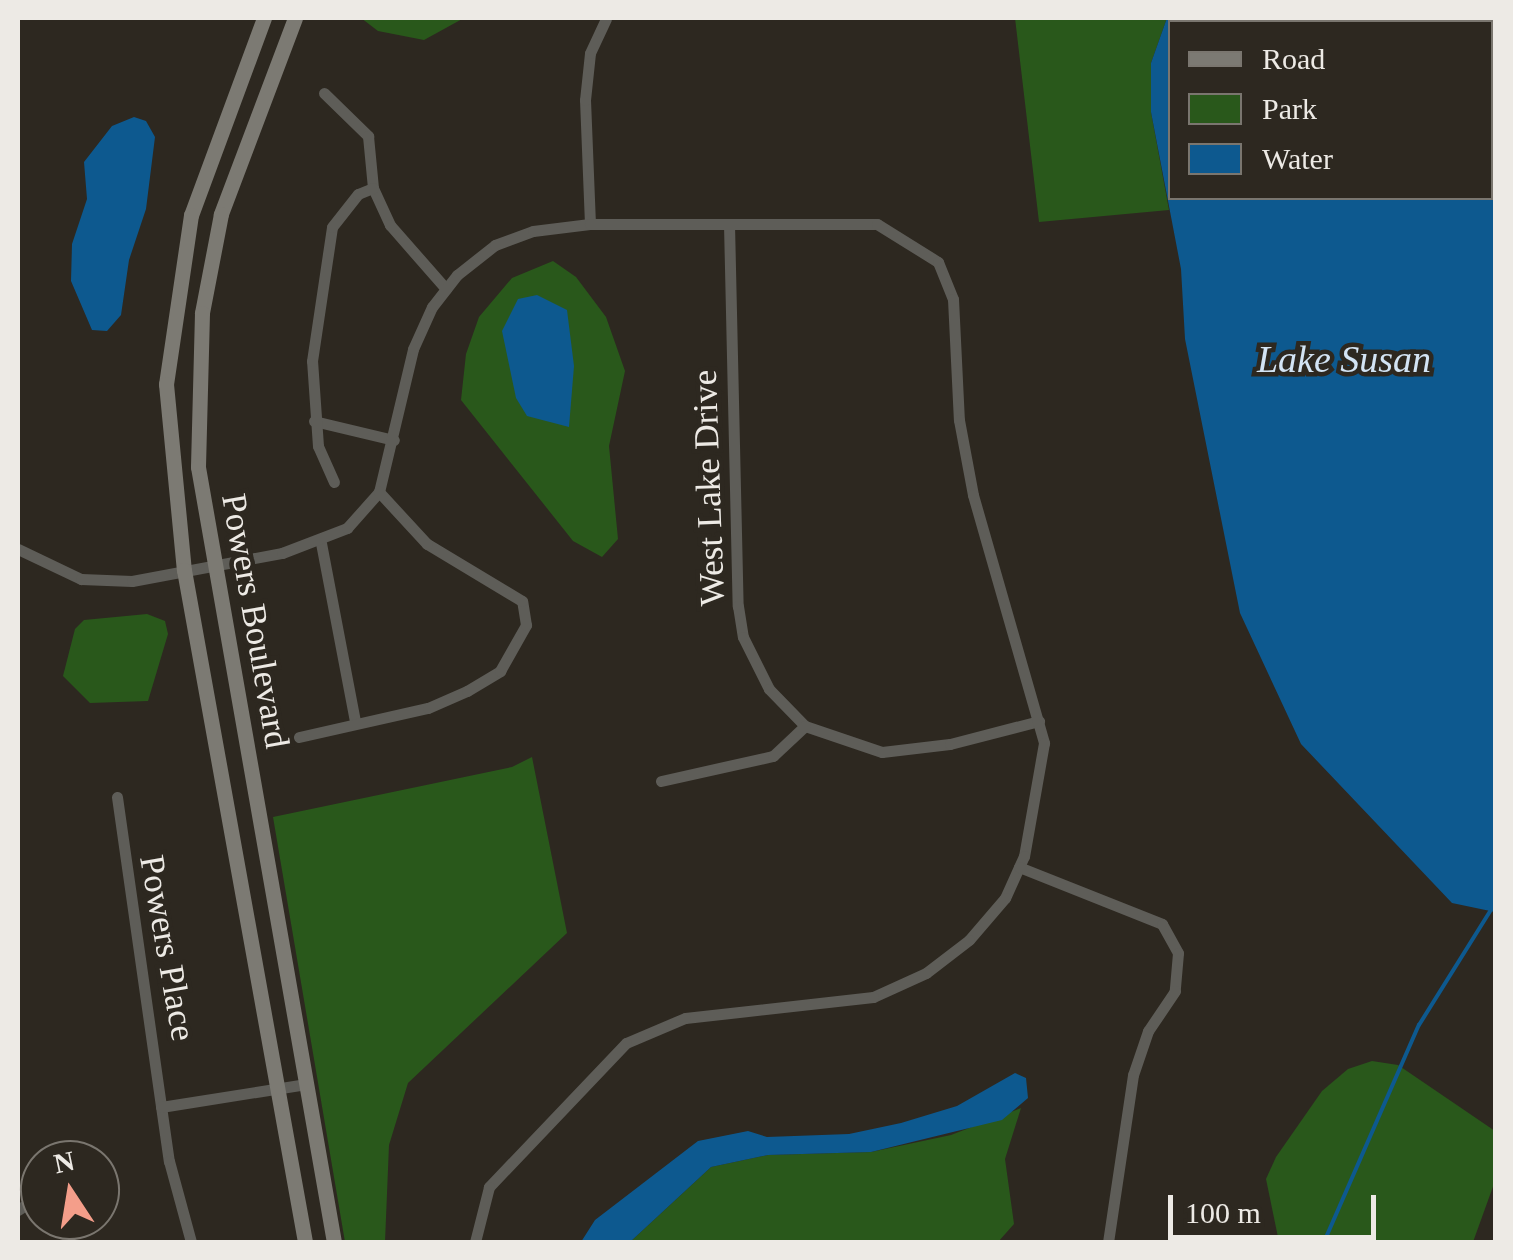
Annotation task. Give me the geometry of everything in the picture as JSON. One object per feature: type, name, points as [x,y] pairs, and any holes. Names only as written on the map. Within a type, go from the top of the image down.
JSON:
[{"type":"main road","name":"Powers Boulevard","points":[[264,18],[191,215],[174,301],[166,384],[169,467],[184,570],[305,1242]]},
{"type":"main road","name":"Powers Boulevard","points":[[295,18],[220,214],[202,313],[198,466],[334,1242]]},
{"type":"street","points":[[590,224],[585,100],[590,53],[606,18]]},
{"type":"street","points":[[324,92],[368,136],[373,188],[390,225],[446,289]]},
{"type":"street","points":[[334,482],[314,422],[312,361],[332,227],[358,194],[373,188]]},
{"type":"street","points":[[18,549],[81,580],[132,581],[321,544],[366,514],[378,492],[394,440],[413,348],[446,289],[495,245],[533,231],[590,224],[876,224],[938,262],[953,299],[959,420],[972,495],[1039,721],[1040,784],[1019,867],[1005,898],[969,940],[926,972],[873,997],[684,1018],[626,1043],[489,1186],[475,1242]]},
{"type":"street","name":"West Lake Drive","points":[[730,224],[740,621],[769,688],[805,726],[882,752],[950,744],[1039,721]]},
{"type":"street","points":[[314,422],[394,440]]},
{"type":"street","points":[[299,737],[428,708],[467,691],[500,672],[526,625],[522,601],[427,544],[378,492]]},
{"type":"street","points":[[321,544],[356,722]]},
{"type":"street","points":[[661,781],[774,756],[805,726]]},
{"type":"street","name":"Powers Place","points":[[116,797],[161,1108],[191,1242]]},
{"type":"street","points":[[1019,867],[1162,924],[1178,953],[1174,991],[1148,1031],[1133,1075],[1108,1242]]},
{"type":"street","points":[[161,1108],[306,1084]]},
{"type":"green space","points":[[361,18],[464,18],[424,40],[378,31]]},
{"type":"green space","points":[[1015,18],[1167,18],[1151,63],[1151,112],[1169,210],[1039,222]]},
{"type":"green space","points":[[553,261],[576,277],[606,317],[625,371],[609,446],[618,539],[602,557],[573,541],[461,400],[466,354],[479,317],[512,278]]},
{"type":"green space","points":[[147,614],[165,621],[168,634],[148,701],[90,703],[63,676],[75,629],[84,620]]},
{"type":"green space","points":[[532,757],[567,933],[408,1083],[389,1145],[385,1242],[345,1242],[273,817],[512,767]]},
{"type":"green space","points":[[1372,1061],[1398,1065],[1495,1131],[1495,1181],[1473,1242],[1279,1242],[1266,1179],[1276,1157],[1322,1091],[1348,1069]]},
{"type":"green space","points":[[1021,1108],[1005,1159],[1014,1224],[998,1242],[630,1242],[711,1167],[768,1155],[871,1152],[951,1135]]},
{"type":"water","name":"Lake Susan","points":[[1167,18],[1495,18],[1495,912],[1452,903],[1301,744],[1240,613],[1185,339],[1181,269],[1151,112],[1151,63]]},
{"type":"water","points":[[134,117],[146,121],[155,137],[146,209],[129,260],[121,315],[107,331],[92,330],[71,281],[72,244],[87,199],[84,162],[112,126]]},
{"type":"water","points":[[537,295],[567,310],[574,366],[569,427],[527,416],[516,398],[502,331],[518,299]]},
{"type":"water","points":[[1015,1073],[1026,1078],[1028,1098],[1002,1120],[871,1152],[768,1155],[711,1167],[630,1242],[581,1242],[595,1220],[698,1141],[748,1131],[767,1137],[849,1134],[901,1123],[957,1106]]},
{"type":"waterway","points":[[1324,1242],[1419,1025],[1496,902]]}]
